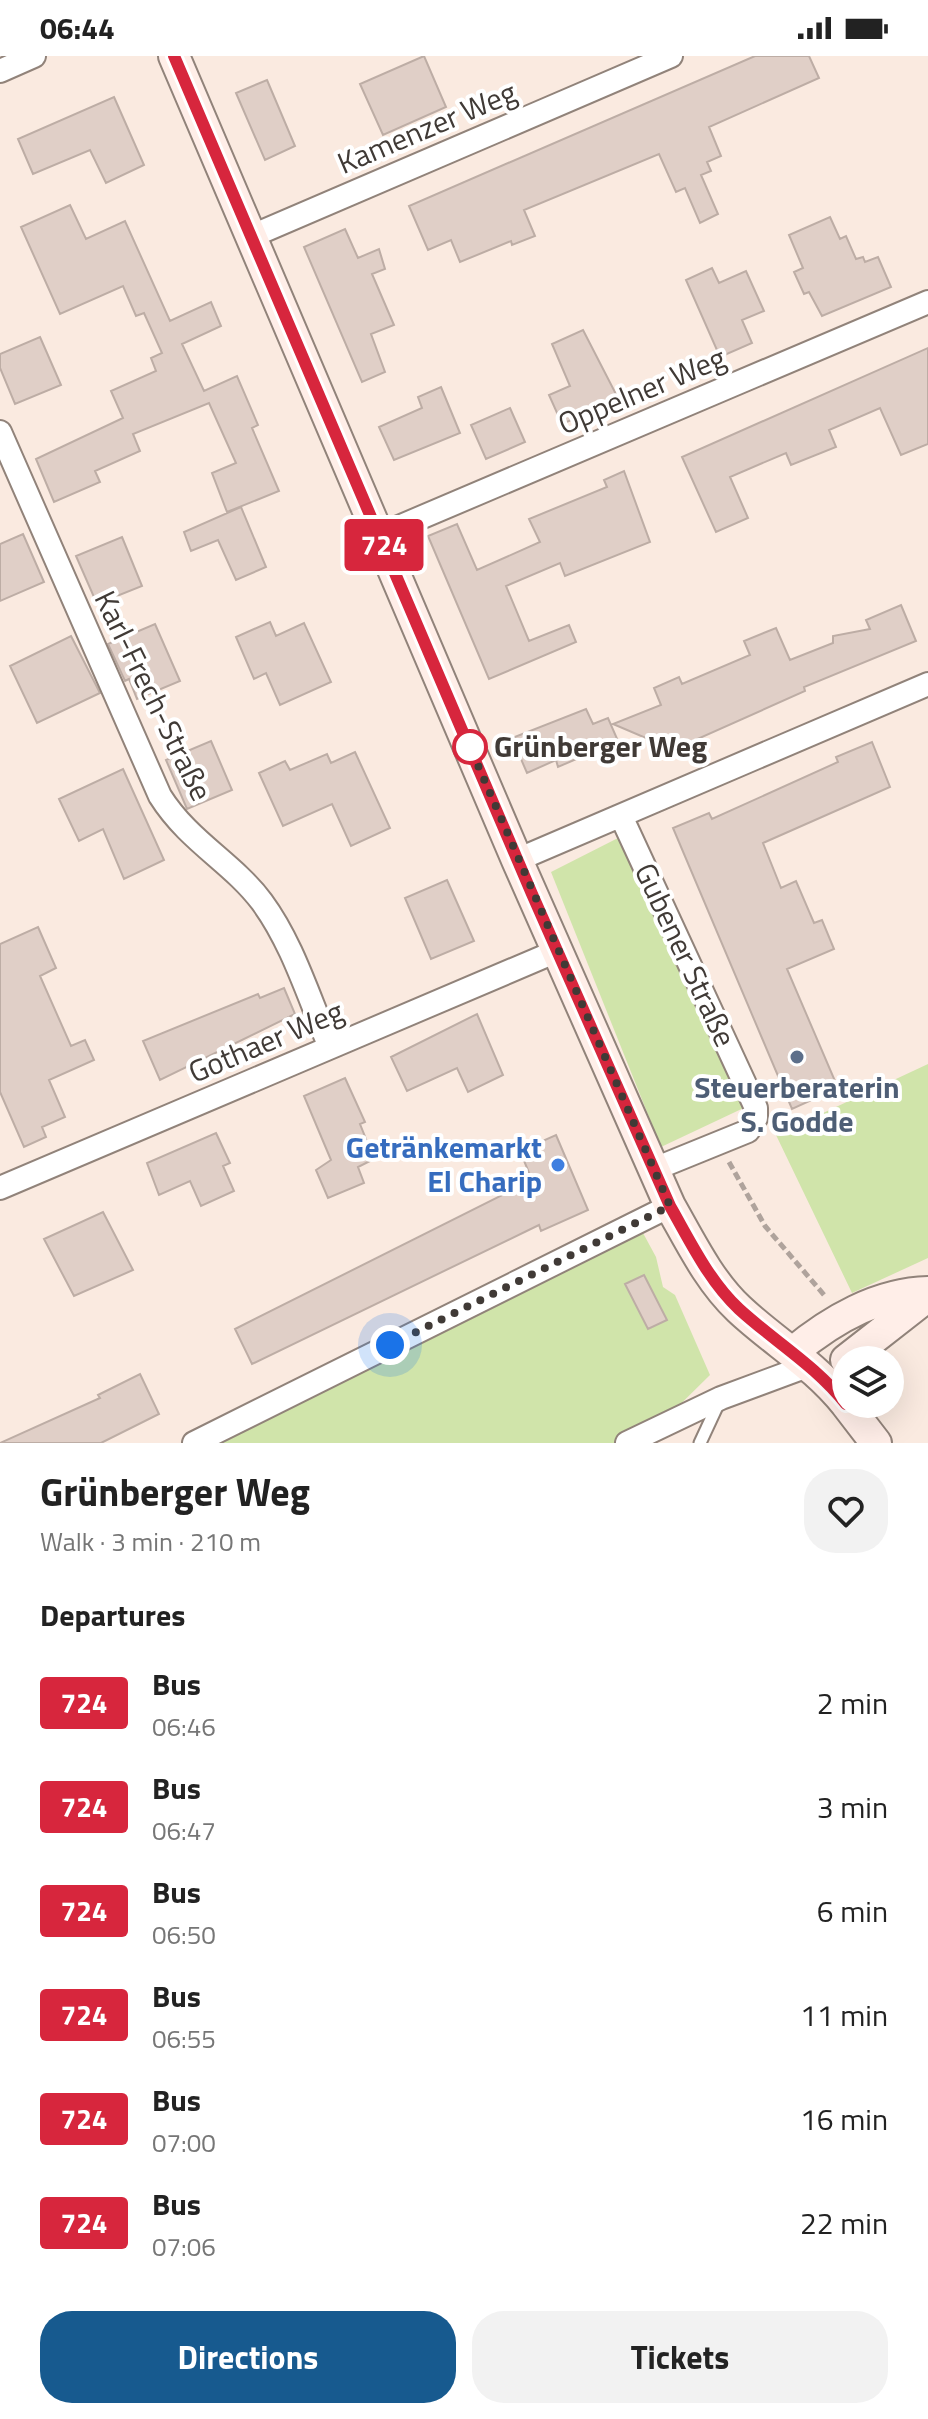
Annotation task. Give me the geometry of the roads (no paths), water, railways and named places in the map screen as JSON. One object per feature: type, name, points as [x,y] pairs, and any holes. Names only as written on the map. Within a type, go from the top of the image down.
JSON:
[{"type":"street","points":[[0,71],[34,56]]},
{"type":"street","points":[[174,56],[652,1170],[696,1251],[736,1306],[824,1363]]},
{"type":"street","name":"Kamenzer Weg","points":[[252,236],[671,56]]},
{"type":"street","name":"Oppelner Weg","points":[[380,535],[928,302]]},
{"type":"street","name":"Karl-Frech-Straße","points":[[0,432],[160,796],[192,837],[247,884],[262,902],[281,932],[330,1047]]},
{"type":"street","points":[[517,860],[928,684]]},
{"type":"street","name":"Gubener Straße","points":[[621,816],[756,1108],[756,1118],[748,1131],[652,1170]]},
{"type":"street","name":"Gothaer Weg","points":[[0,1188],[557,951]]},
{"type":"street","points":[[194,1443],[670,1206]]},
{"type":"street","points":[[824,1363],[820,1329],[899,1293],[928,1294]]},
{"type":"street","points":[[627,1443],[721,1398],[824,1363],[928,1294]]},
{"type":"street","points":[[857,1418],[876,1443]]},
{"type":"lane","points":[[700,1443],[721,1398]]},
{"type":"place","name":"Grünberger Weg","points":[[470,747]]},
{"type":"place","name":"Steuerberaterin S. Godde","points":[[797,1057]]},
{"type":"place","name":"Getränkemarkt El Charip","points":[[558,1165]]}]
